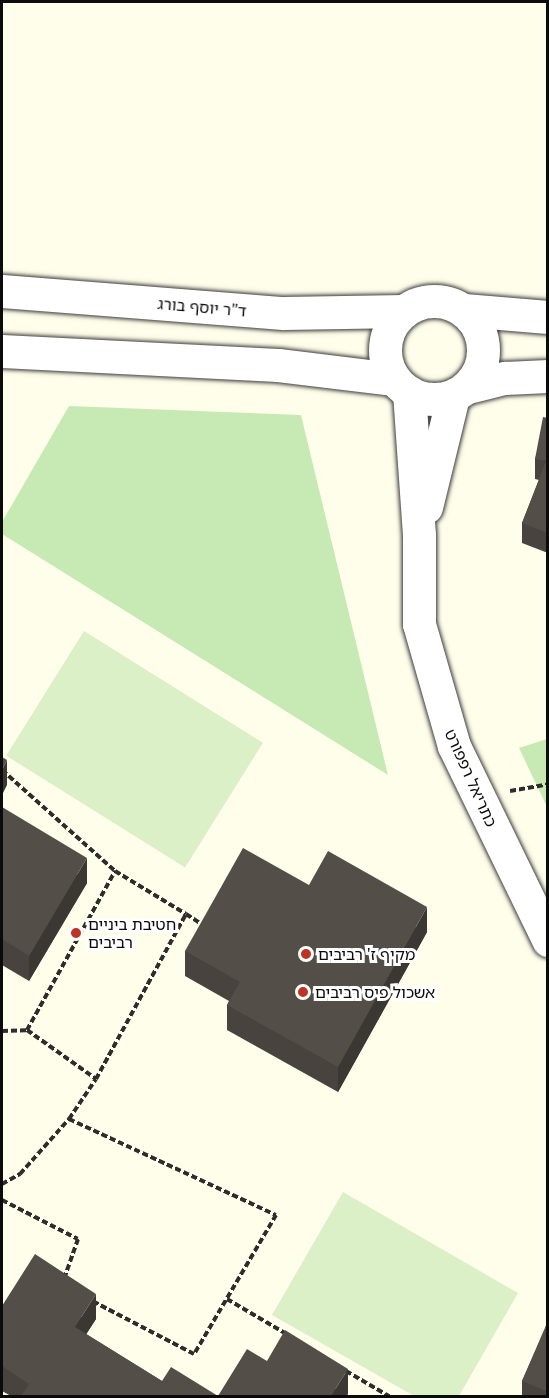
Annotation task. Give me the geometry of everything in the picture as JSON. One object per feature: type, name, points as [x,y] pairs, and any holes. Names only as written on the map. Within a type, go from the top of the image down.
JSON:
[{"type":"street","name":"ד\"ר יוסף בורג","points":[[2,291],[283,314],[404,311]]},
{"type":"street","points":[[401,386],[385,350],[393,321],[404,311],[434,300],[464,310],[548,317]]},
{"type":"street","points":[[460,392],[483,362],[484,348],[481,333],[464,310]]},
{"type":"street","points":[[2,351],[300,367],[401,386],[423,398],[460,392],[505,378],[548,376]]},
{"type":"street","name":"כתריאל רפפורט","points":[[401,386],[419,535],[419,624],[454,747],[548,940]]},
{"type":"street","name":"כתריאל רפפורט","points":[[419,535],[460,392]]},
{"type":"path","points":[[2,770],[115,871],[211,930]]},
{"type":"path","points":[[27,1030],[115,871]]},
{"type":"path","points":[[2,1184],[20,1174],[69,1119],[96,1079],[186,914]]},
{"type":"path","points":[[2,1031],[27,1030],[96,1079]]},
{"type":"path","points":[[69,1119],[276,1215],[194,1354],[82,1295]]},
{"type":"path","points":[[2,1200],[78,1239],[62,1285]]},
{"type":"path","points":[[227,1299],[298,1341]]},
{"type":"path","points":[[338,1366],[389,1396]]},
{"type":"green space","points":[[69,406],[301,415],[388,775],[2,534],[2,522]]},
{"type":"green space","points":[[84,631],[263,743],[185,867],[6,756]]},
{"type":"green space","points":[[548,739],[547,807],[519,748]]},
{"type":"green space","points":[[343,1192],[518,1293],[459,1396],[414,1396],[272,1315]]},
{"type":"building","points":[[543,417],[548,418],[548,533],[522,523],[546,461],[535,459]]},
{"type":"building","points":[[2,757],[7,760],[2,770]]},
{"type":"building","points":[[2,807],[87,858],[29,956],[2,939]]},
{"type":"building","name":"אשכול פיס רביבים","points":[[243,848],[309,885],[328,851],[427,907],[338,1067],[227,1005],[240,982],[185,951]]},
{"type":"building","points":[[35,1254],[96,1294],[75,1327],[162,1381],[171,1367],[218,1396],[21,1396],[29,1384],[2,1366],[2,1306]]},
{"type":"building","points":[[548,1323],[548,1392],[522,1381]]},
{"type":"building","points":[[285,1330],[348,1369],[331,1396],[218,1396],[247,1349],[267,1361]]},
{"type":"place","name":"חטיבת ביניים רביבים","points":[[76,933]]},
{"type":"place","name":"מקיף ז' רביבים","points":[[306,954]]},
{"type":"place","name":"אשכול פיס רביבים","points":[[303,992]]}]
